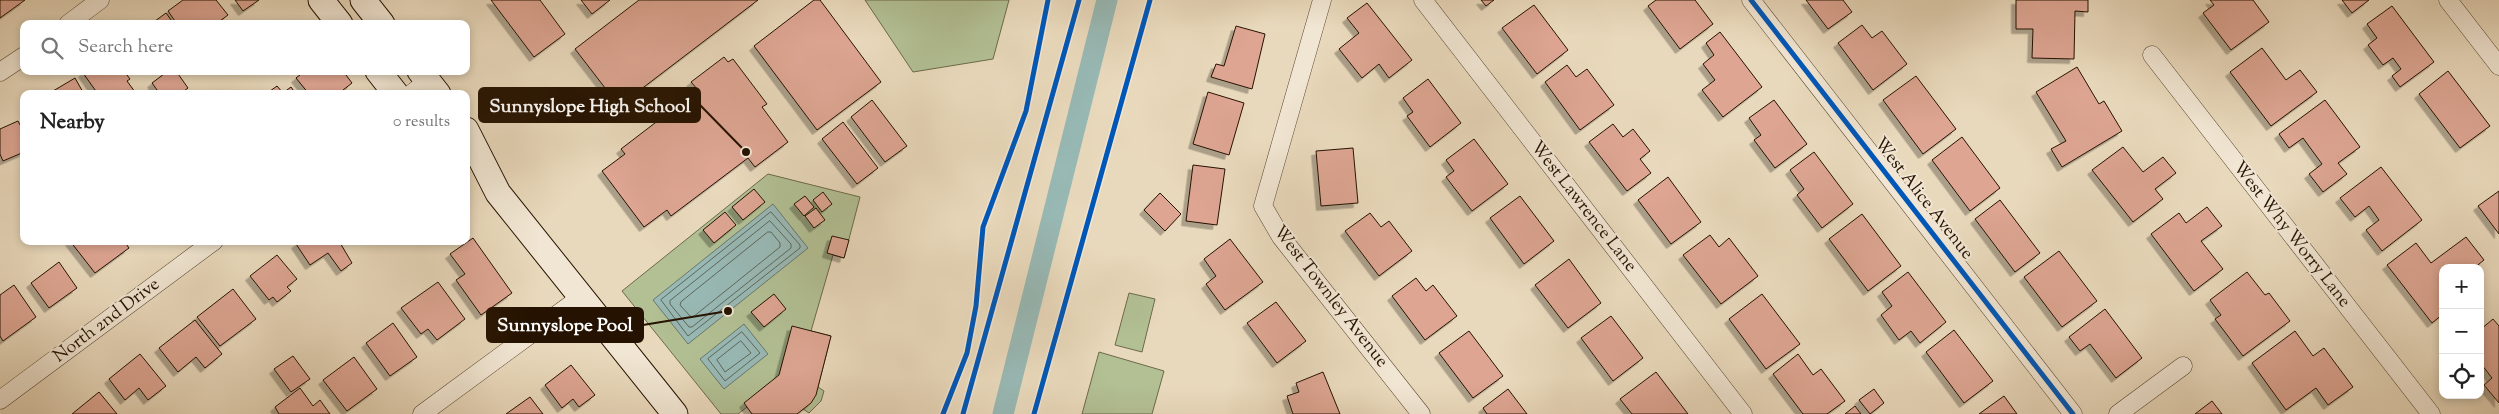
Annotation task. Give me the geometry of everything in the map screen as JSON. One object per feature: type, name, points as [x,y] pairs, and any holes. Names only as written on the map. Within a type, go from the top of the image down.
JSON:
[{"type":"main road","points":[[321,0],[337,20]]},
{"type":"main road","points":[[363,0],[379,20]]},
{"type":"main road","points":[[381,75],[393,90]]},
{"type":"main road","points":[[470,138],[498,193],[675,414]]},
{"type":"main road","points":[[470,172],[498,193]]},
{"type":"street","points":[[73,20],[100,0]]},
{"type":"street","name":"West Townley Avenue","points":[[1322,0],[1262,206],[1281,238],[1421,414]]},
{"type":"street","name":"West Lawrence Lane","points":[[1423,0],[1743,414]]},
{"type":"street","name":"West Alice Avenue","points":[[1751,0],[2073,414]]},
{"type":"street","points":[[2448,0],[2499,66]]},
{"type":"street","name":"West Why Worry Lane","points":[[2152,55],[2431,414]]},
{"type":"street","points":[[0,72],[20,59]]},
{"type":"street","name":"North 2nd Drive","points":[[0,400],[209,245]]},
{"type":"street","points":[[422,414],[581,296]]},
{"type":"street","points":[[2118,414],[2183,366]]},
{"type":"green space","points":[[865,0],[1009,0],[993,59],[913,72]]},
{"type":"green space","points":[[768,174],[860,197],[844,258],[833,255],[811,331],[831,336],[818,387],[824,391],[821,401],[809,413],[803,409],[752,414],[747,407],[738,414],[721,414],[622,291]]},
{"type":"green space","points":[[1129,293],[1155,299],[1142,352],[1115,345]]},
{"type":"green space","points":[[1099,352],[1164,371],[1152,414],[1082,414]]},
{"type":"water","points":[[773,204],[808,248],[688,344],[653,300]]},
{"type":"water","points":[[744,324],[768,354],[724,389],[700,359]]},
{"type":"building","points":[[0,0],[25,0],[0,18]]},
{"type":"building","points":[[183,0],[216,0],[228,15],[221,20],[174,20],[168,11]]},
{"type":"building","points":[[235,0],[259,0],[243,11]]},
{"type":"building","points":[[491,0],[540,0],[565,34],[534,57]]},
{"type":"building","points":[[581,0],[610,0],[592,14]]},
{"type":"building","points":[[639,0],[758,0],[619,106],[575,49]]},
{"type":"building","points":[[814,0],[820,0],[881,82],[817,130],[754,46]]},
{"type":"building","points":[[1481,0],[1494,0],[1486,6]]},
{"type":"building","points":[[1656,0],[1695,0],[1713,24],[1680,49],[1648,6]]},
{"type":"building","points":[[1806,0],[1843,0],[1852,12],[1828,29]]},
{"type":"building","points":[[2016,0],[2088,0],[2088,12],[2075,11],[2074,59],[2032,58],[2033,29],[2016,29]]},
{"type":"building","points":[[2210,0],[2253,0],[2269,22],[2231,50],[2203,13],[2214,5]]},
{"type":"building","points":[[2342,0],[2369,0],[2352,13]]},
{"type":"building","points":[[1367,3],[1412,60],[1389,78],[1379,64],[1362,78],[1339,49],[1359,33],[1347,18]]},
{"type":"building","points":[[1534,5],[1568,50],[1537,74],[1502,28]]},
{"type":"building","points":[[2392,6],[2434,62],[2400,87],[2392,76],[2401,69],[2393,58],[2383,65],[2368,45],[2377,38],[2367,24]]},
{"type":"building","points":[[166,13],[171,20],[156,20]]},
{"type":"building","points":[[1862,25],[1872,38],[1882,31],[1907,64],[1873,90],[1838,43]]},
{"type":"building","points":[[1236,26],[1265,34],[1252,89],[1211,77],[1216,64],[1224,66]]},
{"type":"building","points":[[1720,32],[1762,87],[1723,117],[1702,90],[1715,80],[1703,64],[1714,55],[1706,43]]},
{"type":"building","points":[[2262,48],[2286,80],[2300,70],[2317,92],[2271,126],[2230,72]]},
{"type":"building","points":[[724,57],[728,62],[733,59],[767,104],[762,107],[788,142],[755,167],[748,158],[671,216],[667,210],[644,227],[602,171],[625,154],[621,149],[698,90],[691,82]]},
{"type":"building","points":[[1567,65],[1576,77],[1587,69],[1614,105],[1580,130],[1545,82]]},
{"type":"building","points":[[2077,67],[2099,104],[2104,101],[2122,131],[2062,167],[2051,149],[2066,141],[2036,92]]},
{"type":"building","points":[[2448,71],[2490,126],[2460,148],[2419,94]]},
{"type":"building","points":[[84,75],[127,75],[130,79],[127,81],[134,90],[95,90]]},
{"type":"building","points":[[163,75],[179,75],[188,88],[185,90],[157,90],[152,83]]},
{"type":"building","points":[[300,75],[346,75],[352,83],[343,90],[306,90],[296,78]]},
{"type":"building","points":[[1916,76],[1956,129],[1923,154],[1883,100]]},
{"type":"building","points":[[75,78],[82,90],[55,90]]},
{"type":"building","points":[[1428,79],[1461,123],[1430,147],[1407,116],[1413,112],[1403,98]]},
{"type":"building","points":[[277,86],[280,90],[272,90]]},
{"type":"building","points":[[1208,92],[1244,103],[1229,155],[1193,144]]},
{"type":"building","points":[[872,100],[907,146],[885,162],[851,117]]},
{"type":"building","points":[[1774,100],[1807,144],[1775,168],[1754,140],[1761,135],[1749,118]]},
{"type":"building","points":[[2325,100],[2360,147],[2338,163],[2347,174],[2323,192],[2309,174],[2322,164],[2303,138],[2289,148],[2279,134]]},
{"type":"building","points":[[18,121],[20,125],[20,154],[3,161],[0,154],[0,129]]},
{"type":"building","points":[[843,122],[878,168],[857,184],[822,139]]},
{"type":"building","points":[[1613,124],[1623,137],[1633,129],[1650,151],[1640,159],[1651,173],[1627,191],[1589,142]]},
{"type":"building","points":[[1962,137],[2000,188],[1970,211],[1932,160]]},
{"type":"building","points":[[1474,139],[1508,184],[1472,211],[1446,177],[1454,171],[1446,160]]},
{"type":"building","points":[[2123,147],[2143,172],[2163,157],[2176,173],[2155,189],[2163,199],[2133,222],[2092,170]]},
{"type":"building","points":[[1353,148],[1358,203],[1321,206],[1316,151]]},
{"type":"building","points":[[1814,152],[1853,204],[1822,228],[1797,195],[1804,189],[1790,170]]},
{"type":"building","points":[[1193,165],[1225,169],[1217,225],[1186,221]]},
{"type":"building","points":[[2381,167],[2422,220],[2382,251],[2366,230],[2379,220],[2369,206],[2355,217],[2340,198]]},
{"type":"building","points":[[1668,177],[1701,222],[1671,244],[1638,200]]},
{"type":"building","points":[[754,189],[765,202],[743,220],[732,207]]},
{"type":"building","points":[[2499,191],[2499,234],[2478,206]]},
{"type":"building","points":[[823,192],[832,204],[822,212],[813,200]]},
{"type":"building","points":[[1160,193],[1181,214],[1165,231],[1144,210]]},
{"type":"building","points":[[805,196],[814,207],[804,216],[794,204]]},
{"type":"building","points":[[1520,196],[1554,241],[1524,264],[1490,218]]},
{"type":"building","points":[[2000,200],[2040,253],[2015,272],[1975,219]]},
{"type":"building","points":[[2207,207],[2222,226],[2201,241],[2223,269],[2194,291],[2151,234],[2179,213],[2186,223]]},
{"type":"building","points":[[816,208],[825,220],[814,228],[805,216]]},
{"type":"building","points":[[725,212],[736,225],[714,243],[703,230]]},
{"type":"building","points":[[1370,213],[1381,227],[1389,221],[1412,251],[1379,276],[1345,231]]},
{"type":"building","points":[[1862,214],[1901,266],[1868,291],[1829,239]]},
{"type":"building","points":[[1710,235],[1719,247],[1729,238],[1758,276],[1721,304],[1683,255]]},
{"type":"building","points":[[832,236],[849,240],[844,258],[827,253]]},
{"type":"building","points":[[2466,237],[2484,260],[2479,264],[2439,264],[2439,317],[2432,323],[2387,265],[2416,243],[2431,263]]},
{"type":"building","points":[[473,238],[512,293],[481,315],[456,280],[465,274],[450,254],[463,245],[470,245],[470,240]]},
{"type":"building","points":[[1230,239],[1263,282],[1225,310],[1206,284],[1216,276],[1204,259]]},
{"type":"building","points":[[73,245],[127,245],[129,248],[95,273]]},
{"type":"building","points":[[297,245],[341,245],[352,263],[341,271],[328,253],[310,265]]},
{"type":"building","points":[[2059,251],[2097,301],[2062,327],[2024,277]]},
{"type":"building","points":[[277,255],[297,279],[287,287],[291,291],[277,302],[273,297],[269,300],[250,276]]},
{"type":"building","points":[[1569,259],[1601,303],[1568,328],[1535,285]]},
{"type":"building","points":[[59,262],[77,288],[49,308],[31,283]]},
{"type":"building","points":[[1908,272],[1946,322],[1920,343],[1911,331],[1899,340],[1881,315],[1892,306],[1882,292]]},
{"type":"building","points":[[2247,272],[2265,295],[2269,293],[2290,321],[2243,356],[2215,319],[2221,315],[2210,300]]},
{"type":"building","points":[[1416,278],[1426,291],[1433,285],[1457,316],[1425,340],[1392,296]]},
{"type":"building","points":[[438,282],[465,319],[437,340],[428,329],[421,334],[401,308]]},
{"type":"building","points":[[14,285],[36,317],[3,341],[0,336],[0,295]]},
{"type":"building","points":[[233,289],[256,319],[220,346],[197,317]]},
{"type":"building","points":[[774,294],[786,309],[764,327],[751,312]]},
{"type":"building","points":[[1762,294],[1800,344],[1766,369],[1729,319]]},
{"type":"building","points":[[1276,302],[1306,341],[1277,363],[1247,323]]},
{"type":"building","points":[[2105,309],[2142,358],[2116,378],[2090,344],[2080,351],[2069,337]]},
{"type":"building","points":[[1611,316],[1643,358],[1613,381],[1581,338]]},
{"type":"building","points":[[2493,319],[2499,326],[2499,403],[2484,385],[2492,378],[2484,368],[2484,327]]},
{"type":"building","points":[[195,320],[222,354],[205,368],[196,357],[178,372],[159,348]]},
{"type":"building","points":[[393,323],[417,357],[390,376],[366,343]]},
{"type":"building","points":[[792,326],[831,336],[816,395],[811,403],[797,414],[752,414],[744,403],[779,375]]},
{"type":"building","points":[[1954,330],[1993,381],[1964,403],[1926,352]]},
{"type":"building","points":[[1469,331],[1503,376],[1473,398],[1439,353]]},
{"type":"building","points":[[2295,331],[2313,356],[2324,348],[2353,387],[2328,405],[2316,388],[2286,410],[2252,363]]},
{"type":"building","points":[[140,354],[166,386],[148,400],[139,388],[125,400],[109,379]]},
{"type":"building","points":[[1798,354],[1813,375],[1821,369],[1845,401],[1827,414],[1803,414],[1773,374]]},
{"type":"building","points":[[293,356],[310,379],[291,392],[274,369]]},
{"type":"building","points":[[354,357],[377,389],[347,411],[323,380]]},
{"type":"building","points":[[571,365],[595,395],[579,407],[573,399],[562,408],[545,385]]},
{"type":"building","points":[[1323,372],[1340,414],[1293,414],[1287,396],[1299,392],[1296,383]]},
{"type":"building","points":[[1656,372],[1688,414],[1632,414],[1620,399]]},
{"type":"building","points":[[300,388],[313,406],[320,400],[330,414],[279,414],[275,407]]},
{"type":"building","points":[[1508,389],[1527,414],[1487,414],[1483,408]]},
{"type":"building","points":[[1874,389],[1884,403],[1870,414],[1859,400]]},
{"type":"building","points":[[99,392],[117,414],[72,414]]},
{"type":"building","points":[[2004,396],[2017,414],[1979,414]]},
{"type":"building","points":[[530,397],[543,414],[506,414]]},
{"type":"building","points":[[2212,401],[2222,414],[2195,414]]},
{"type":"building","points":[[1855,406],[1861,414],[1845,414]]},
{"type":"waterway","points":[[1003,414],[1107,0]]},
{"type":"cycle path","points":[[943,414],[967,353],[976,306],[983,227],[1026,111],[1048,0]]},
{"type":"cycle path","points":[[963,414],[1079,0]]},
{"type":"cycle path","points":[[1034,414],[1150,0]]},
{"type":"cycle path","points":[[1751,0],[2073,414]]},
{"type":"place","name":"Sunnyslope High School","points":[[746,152]]},
{"type":"place","name":"Sunnyslope Pool","points":[[728,311]]}]
